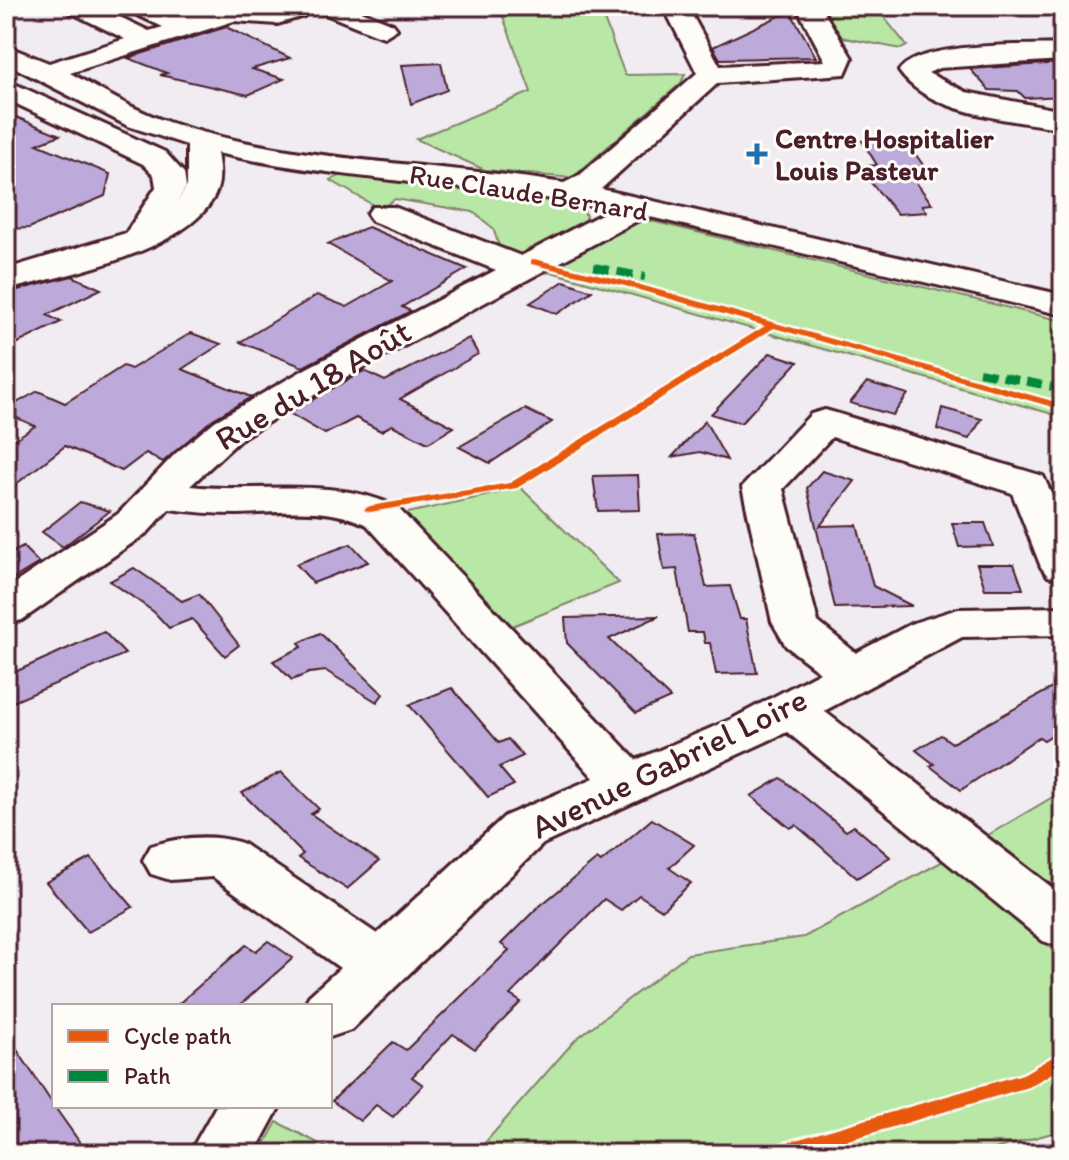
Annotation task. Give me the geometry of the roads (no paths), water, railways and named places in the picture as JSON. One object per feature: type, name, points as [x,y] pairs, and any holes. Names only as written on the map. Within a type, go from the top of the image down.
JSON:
[{"type":"street","points":[[77,6],[149,41]]},
{"type":"street","points":[[138,6],[173,22],[228,9],[277,16],[295,11],[293,6]]},
{"type":"street","points":[[327,6],[384,29]]},
{"type":"street","points":[[675,6],[711,75]]},
{"type":"street","points":[[602,225],[574,195],[711,75],[835,68],[839,58],[808,6]]},
{"type":"street","points":[[44,73],[149,41],[228,9]]},
{"type":"street","points":[[1063,52],[933,60],[912,71],[924,86],[945,96],[1063,120]]},
{"type":"street","name":"Rue Claude Bernard","points":[[6,54],[157,127],[200,138],[325,165],[528,186],[640,207],[1063,305]]},
{"type":"street","points":[[6,88],[154,158],[169,173],[171,187],[138,240]]},
{"type":"street","points":[[6,280],[119,248],[175,219],[199,194],[205,164],[200,138]]},
{"type":"street","name":"Rue du 18 Août","points":[[6,610],[133,523],[158,495],[229,429],[521,268],[640,207]]},
{"type":"street","points":[[383,214],[521,268]]},
{"type":"street","points":[[852,673],[802,636],[795,622],[762,487],[825,422],[1029,485],[1063,567]]},
{"type":"street","points":[[158,495],[216,501],[253,499],[348,503],[382,516],[628,784]]},
{"type":"street","name":"Avenue Gabriel Loire","points":[[332,1011],[524,830],[706,752],[913,641],[958,623],[1063,621]]},
{"type":"street","points":[[789,708],[1063,926]]},
{"type":"street","points":[[170,860],[223,857],[380,966]]},
{"type":"street","points":[[221,1154],[248,1108]]},
{"type":"place","name":"Centre Hospitalier Louis Pasteur","points":[[757,154]]}]
